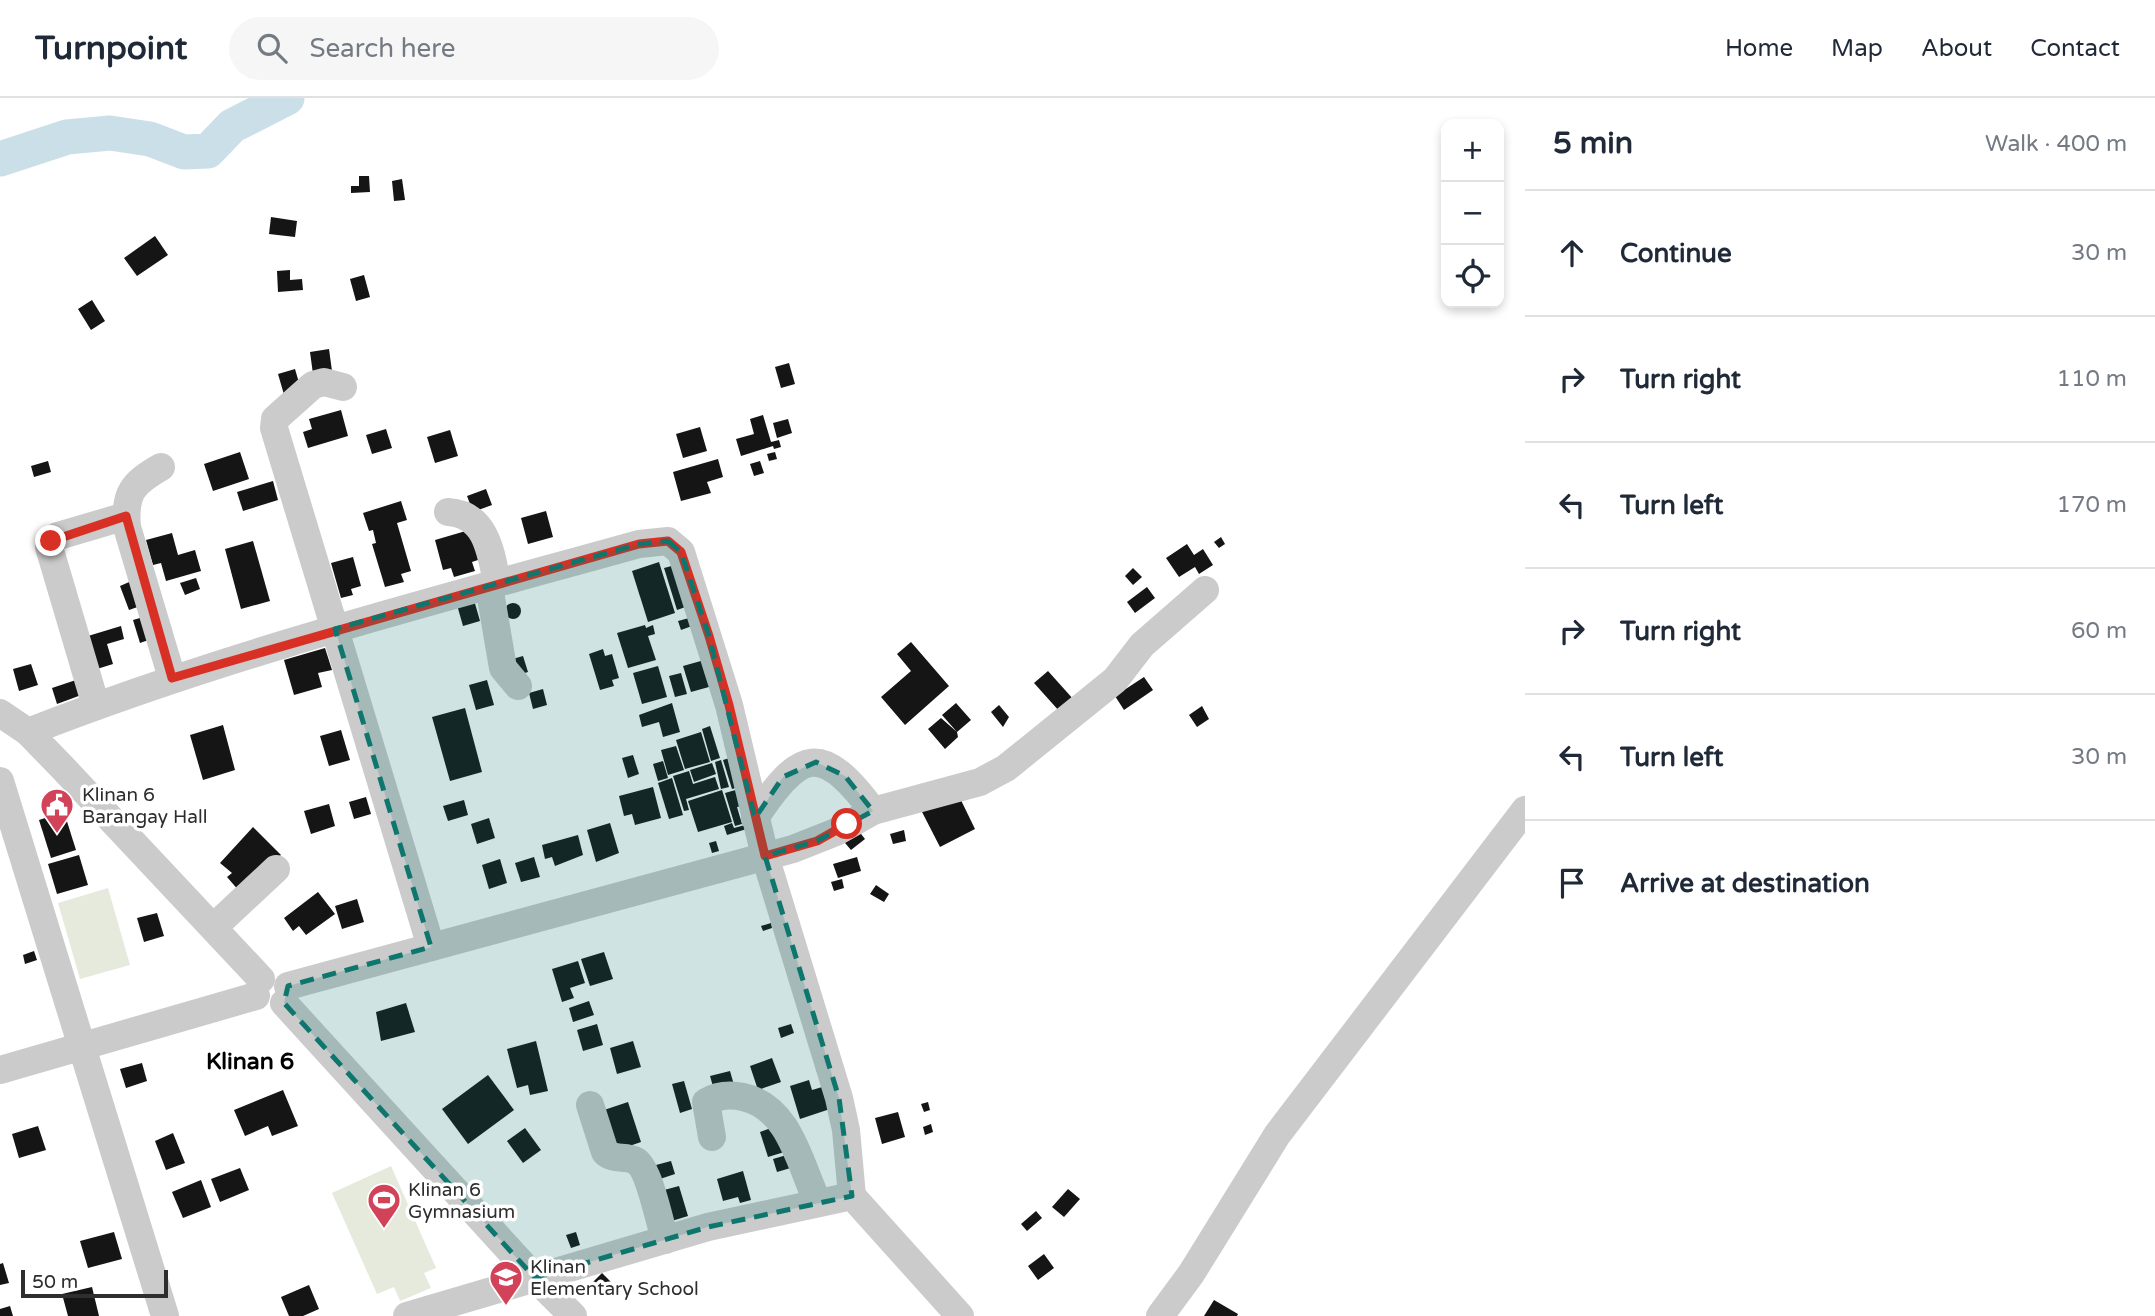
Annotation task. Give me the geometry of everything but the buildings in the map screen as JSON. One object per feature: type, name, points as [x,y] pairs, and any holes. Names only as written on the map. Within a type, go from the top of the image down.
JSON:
[{"type":"street","points":[[343,387],[324,382],[313,385],[275,419],[274,428],[431,947]]},
{"type":"street","points":[[161,467],[139,480],[125,507],[172,678]]},
{"type":"street","points":[[448,512],[470,517],[481,527],[493,584],[503,668],[518,686]]},
{"type":"street","points":[[96,706],[49,547],[51,541],[58,536],[126,516]]},
{"type":"street","points":[[28,732],[172,678],[335,629],[639,544],[660,540],[674,545],[681,552],[709,636],[729,705],[765,856],[839,1098],[846,1130],[852,1196],[960,1316]]},
{"type":"street","points":[[286,995],[431,947],[817,841],[873,811],[980,782],[1006,768],[1115,680],[1142,645],[1205,590]]},
{"type":"street","points":[[0,713],[28,732],[215,926],[259,987]]},
{"type":"street","points":[[755,818],[783,777],[807,763],[816,762],[835,768],[845,776],[873,811]]},
{"type":"street","points":[[0,782],[165,1316]]},
{"type":"street","points":[[1160,1316],[1191,1274],[1277,1135],[1525,810]]},
{"type":"street","points":[[215,926],[276,869]]},
{"type":"street","points":[[0,1070],[259,987],[277,975],[286,995],[534,1278],[573,1316]]},
{"type":"street","points":[[712,1137],[706,1102],[728,1094],[761,1103],[774,1112],[785,1128],[818,1203]]},
{"type":"street","points":[[590,1105],[605,1152],[610,1157],[634,1160],[644,1170],[665,1240]]},
{"type":"street","points":[[407,1316],[665,1240],[852,1196]]},
{"type":"highlighted area","points":[[668,541],[681,552],[709,636],[755,818],[783,777],[816,762],[845,776],[873,811],[817,841],[765,856],[839,1098],[852,1196],[708,1227],[535,1278],[284,1003],[288,986],[431,947],[335,629],[639,544]]},
{"type":"shaded area","points":[[108,888],[130,965],[80,979],[58,903]]},
{"type":"shaded area","name":"Klinan 6 Gymnasium","points":[[391,1166],[436,1268],[424,1273],[431,1288],[400,1301],[394,1287],[377,1294],[332,1193]]},
{"type":"waterway","points":[[0,159],[67,137],[110,133],[150,139],[184,152],[208,151],[232,126],[287,98]]},
{"type":"place","name":"Klinan 6 Barangay Hall","points":[[57,835]]},
{"type":"place","name":"Klinan 6 Gymnasium","points":[[384,1230]]},
{"type":"place","name":"Klinan Elementary School","points":[[506,1307]]},
{"type":"district","name":"Klinan 6","points":[[250,1061]]},
{"type":"route","points":[[51,541],[58,536],[126,516],[172,678],[373,618],[639,544],[668,541],[681,552],[709,636],[729,705],[765,856],[817,841],[847,824]]}]
